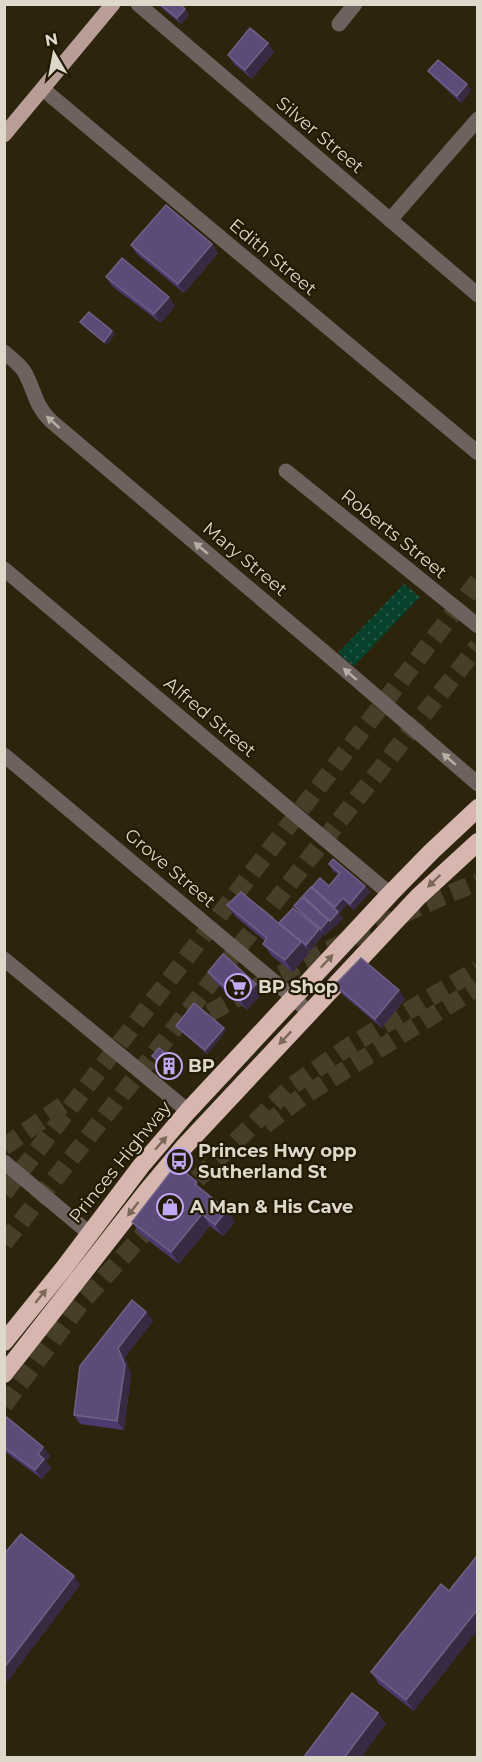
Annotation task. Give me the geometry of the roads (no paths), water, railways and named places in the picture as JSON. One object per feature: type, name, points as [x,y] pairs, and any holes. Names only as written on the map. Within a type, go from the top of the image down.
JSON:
[{"type":"highway","name":"Princes Highway","points":[[4,1342],[64,1268],[141,1166],[188,1112],[390,894],[477,808]]},
{"type":"highway","points":[[4,1374],[183,1148],[418,897],[477,842]]},
{"type":"main road","points":[[4,135],[44,90],[113,4]]},
{"type":"street","name":"Silver Street","points":[[138,4],[477,295]]},
{"type":"street","points":[[339,24],[356,4]]},
{"type":"street","name":"Edith Street","points":[[44,90],[477,453]]},
{"type":"street","points":[[390,220],[477,119]]},
{"type":"street","name":"Mary Street","points":[[4,352],[24,371],[42,413],[477,784]]},
{"type":"street","name":"Roberts Street","points":[[286,471],[477,627]]},
{"type":"street","name":"Alfred Street","points":[[4,569],[390,894]]},
{"type":"street","name":"Grove Street","points":[[4,755],[309,1012]]},
{"type":"street","points":[[4,959],[188,1112]]},
{"type":"street","points":[[4,1162],[89,1233]]},
{"type":"tunnel","points":[[4,1193],[478,581]]},
{"type":"tunnel","points":[[4,1243],[478,646]]},
{"type":"tunnel","points":[[186,1026],[329,950],[403,914],[478,882]]},
{"type":"tunnel","points":[[178,1198],[292,1086],[351,1045],[478,969]]},
{"type":"tunnel","points":[[265,1125],[302,1097],[478,987]]},
{"type":"tunnel","points":[[4,1147],[69,1101]]},
{"type":"tunnel","points":[[4,1405],[81,1303],[158,1218]]},
{"type":"place","name":"BP Shop","points":[[238,987]]},
{"type":"place","name":"BP","points":[[169,1066]]},
{"type":"place","name":"Princes Hwy opp Sutherland St","points":[[179,1161]]},
{"type":"place","name":"A Man & His Cave","points":[[170,1207]]}]
